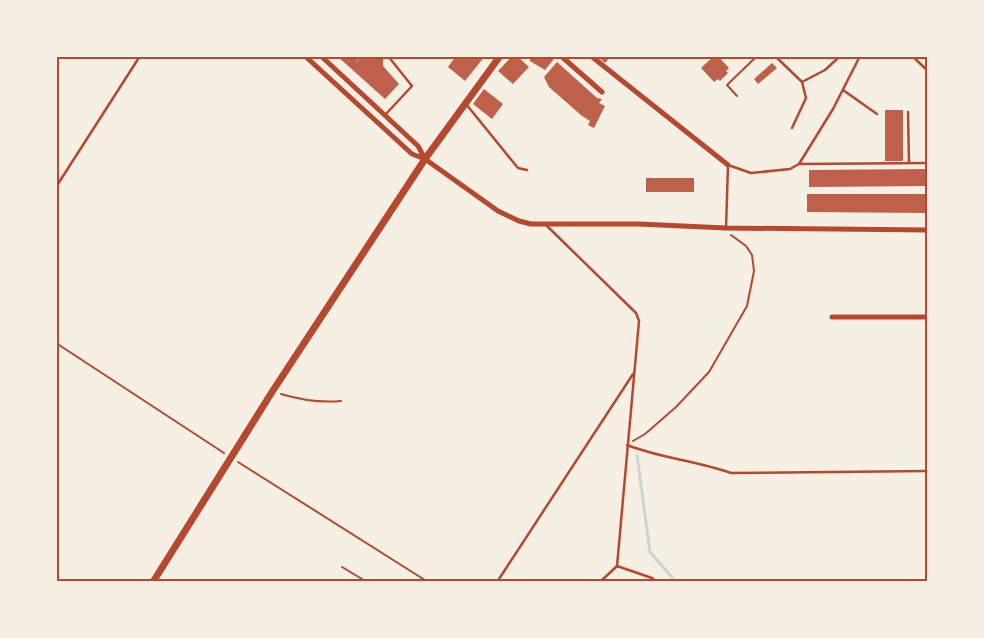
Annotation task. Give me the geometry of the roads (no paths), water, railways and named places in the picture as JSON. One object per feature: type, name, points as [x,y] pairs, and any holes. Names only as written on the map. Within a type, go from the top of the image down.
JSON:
[{"type":"street","points":[[305,56],[412,154],[425,159],[498,211],[519,221],[546,225],[639,224],[726,228],[928,230]]},
{"type":"street","points":[[321,56],[418,146],[425,159]]},
{"type":"street","points":[[153,582],[272,392],[425,159],[500,56]]},
{"type":"street","points":[[561,56],[602,92]]},
{"type":"street","points":[[591,56],[728,165]]},
{"type":"street","points":[[832,318],[928,317]]},
{"type":"lane","points":[[56,187],[140,56]]},
{"type":"lane","points":[[385,116],[412,86],[388,56]]},
{"type":"lane","points":[[776,56],[802,82],[806,98],[792,128]]},
{"type":"lane","points":[[799,164],[833,110],[860,56]]},
{"type":"lane","points":[[912,56],[928,71]]},
{"type":"lane","points":[[802,82],[825,70],[836,57]]},
{"type":"lane","points":[[843,90],[877,114]]},
{"type":"lane","points":[[465,102],[518,168],[528,170]]},
{"type":"lane","points":[[908,112],[909,163]]},
{"type":"lane","points":[[726,228],[728,165],[750,173],[790,169],[799,164],[928,163]]},
{"type":"lane","points":[[546,225],[636,313],[639,321],[617,566],[600,582]]},
{"type":"lane","points":[[497,582],[634,373]]},
{"type":"lane","points":[[627,445],[648,453],[707,464],[731,473],[928,471]]},
{"type":"lane","points":[[617,566],[652,578],[657,582]]},
{"type":"waterway","points":[[637,455],[650,552],[676,582]]}]
